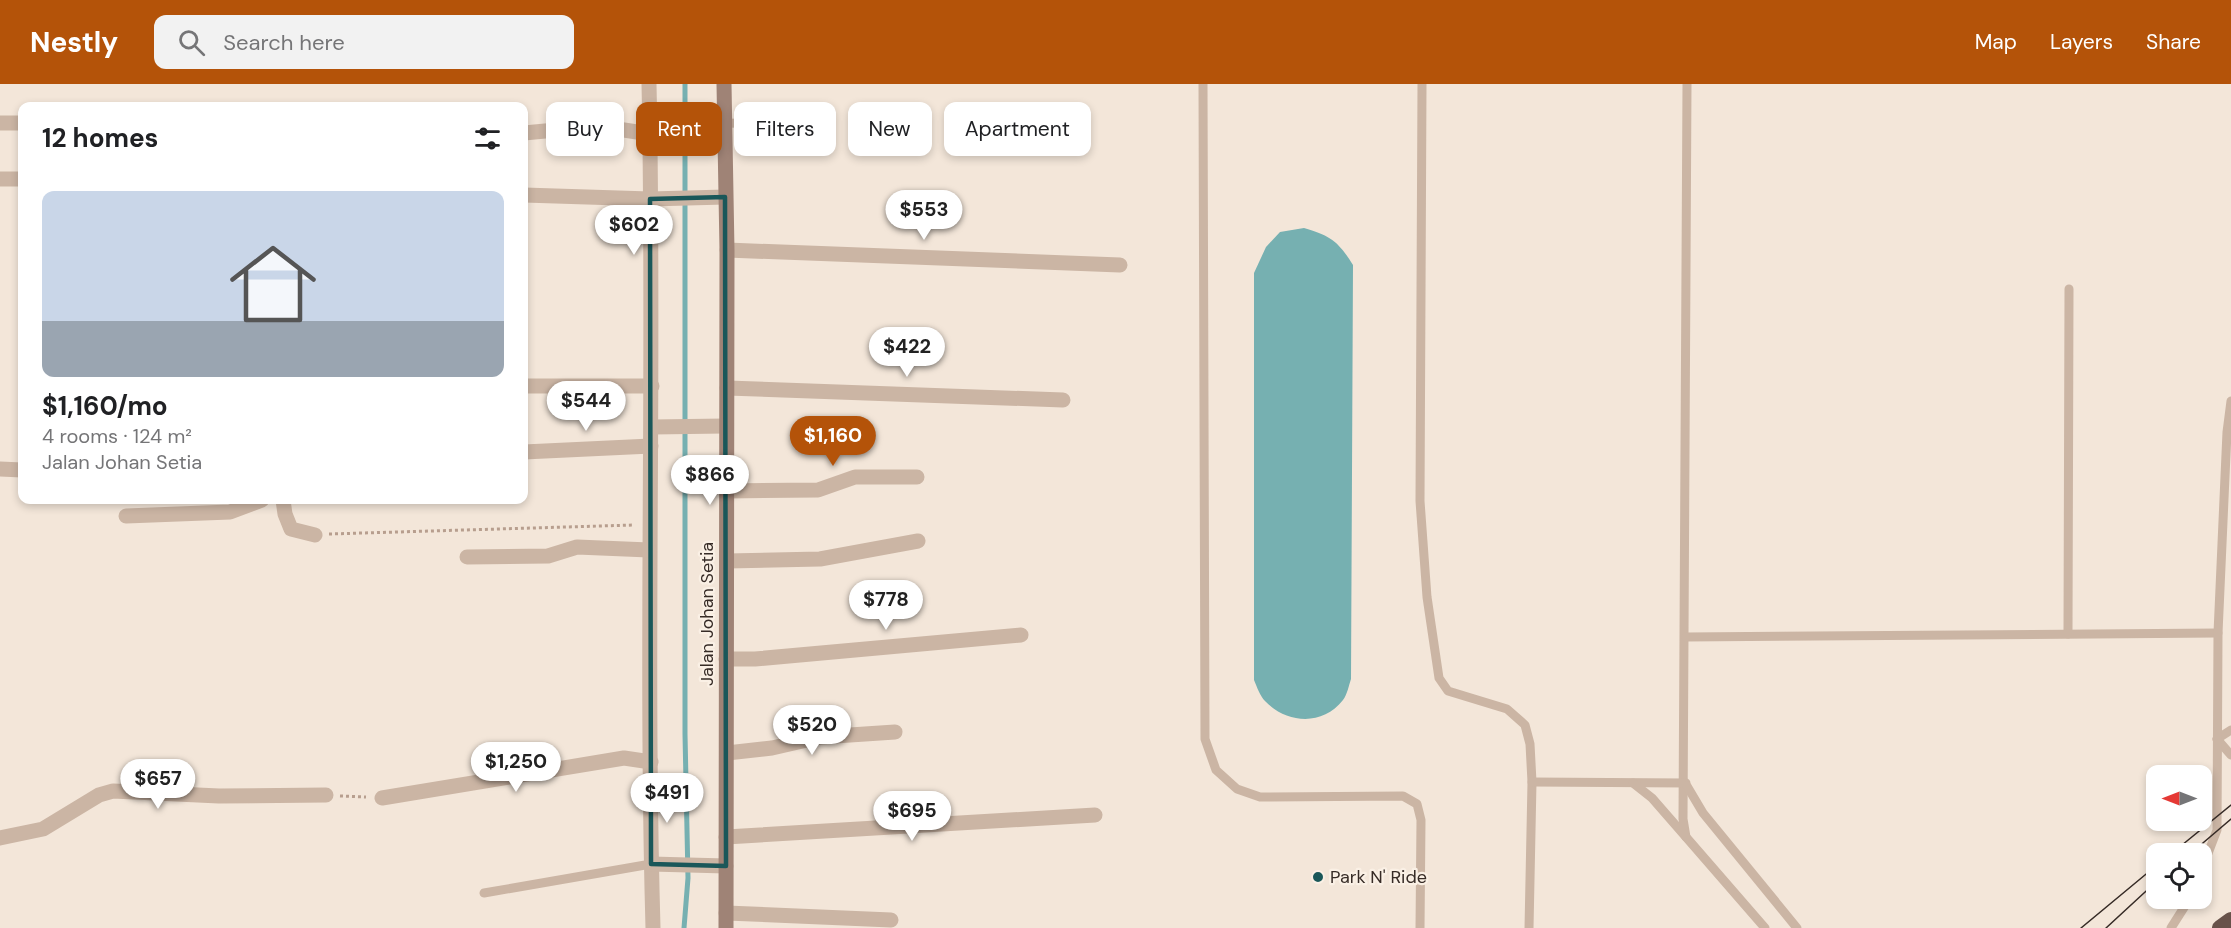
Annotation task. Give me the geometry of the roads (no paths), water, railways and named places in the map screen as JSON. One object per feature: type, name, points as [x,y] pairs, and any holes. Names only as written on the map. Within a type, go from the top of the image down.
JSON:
[{"type":"highway","points":[[2220,928],[2231,920]]},
{"type":"main road","name":"Jalan Johan Setia","points":[[724,84],[731,388],[725,426],[730,492],[732,659],[727,753],[726,920]]},
{"type":"street","points":[[649,84],[649,102]]},
{"type":"street","points":[[0,123],[18,123]]},
{"type":"street","points":[[528,133],[598,126],[636,132]]},
{"type":"street","points":[[652,156],[656,198],[652,386],[659,427],[651,446],[648,525],[651,762],[657,864],[653,928]]},
{"type":"street","points":[[0,179],[18,179]]},
{"type":"street","points":[[528,195],[725,197]]},
{"type":"street","points":[[727,250],[1120,265]]},
{"type":"street","points":[[528,386],[652,386]]},
{"type":"street","points":[[731,388],[1063,400]]},
{"type":"street","points":[[659,427],[725,426]]},
{"type":"street","points":[[528,452],[651,446]]},
{"type":"street","points":[[0,469],[18,470]]},
{"type":"street","points":[[730,492],[818,490],[855,477],[917,477]]},
{"type":"street","points":[[126,516],[230,512],[251,504]]},
{"type":"street","points":[[284,504],[291,529],[315,535]]},
{"type":"street","points":[[731,561],[820,559],[918,541]]},
{"type":"street","points":[[467,557],[548,556],[577,547],[649,550]]},
{"type":"street","points":[[732,659],[755,659],[1021,635]]},
{"type":"street","points":[[727,753],[772,748],[820,737],[895,732]]},
{"type":"street","points":[[382,798],[624,758],[651,762]]},
{"type":"street","points":[[0,838],[43,829],[99,795],[113,791],[219,796],[326,795]]},
{"type":"street","points":[[726,837],[1095,815]]},
{"type":"street","points":[[657,864],[726,866]]},
{"type":"street","points":[[726,920],[891,920]]},
{"type":"lane","points":[[1203,84],[1205,739],[1216,770],[1237,789],[1260,797],[1403,796],[1416,804],[1421,820],[1420,928]]},
{"type":"lane","points":[[1422,84],[1420,501],[1427,597],[1439,678],[1448,691],[1507,709],[1526,725],[1530,744],[1532,782],[1529,928]]},
{"type":"lane","points":[[1686,837],[1683,819],[1686,783],[1688,84]]},
{"type":"lane","points":[[724,123],[734,123]]},
{"type":"lane","points":[[2068,634],[2069,289]]},
{"type":"lane","points":[[2212,843],[2217,830],[2218,633],[2227,432],[2231,401]]},
{"type":"lane","points":[[1686,637],[2218,633]]},
{"type":"lane","points":[[2217,739],[2231,730]]},
{"type":"lane","points":[[2217,739],[2231,755]]},
{"type":"lane","points":[[1532,782],[1686,783]]},
{"type":"lane","points":[[1633,783],[1652,798],[1765,928]]},
{"type":"lane","points":[[1686,783],[1703,813],[1797,928]]},
{"type":"lane","points":[[484,893],[657,864]]},
{"type":"lane","points":[[2171,928],[2183,909]]},
{"type":"water","points":[[1304,228],[1333,240],[1353,265],[1351,679],[1347,693],[1334,709],[1325,715],[1304,719],[1283,714],[1265,701],[1254,680],[1254,273],[1266,247],[1280,232]]},
{"type":"waterway","points":[[684,928],[688,878],[685,734],[685,84]]},
{"type":"tram line","points":[[2184,843],[2231,805]]},
{"type":"tram line","points":[[2203,843],[2231,819]]},
{"type":"tram line","points":[[2081,928],[2146,874]]},
{"type":"tram line","points":[[2106,928],[2146,891]]},
{"type":"place","name":"Park N' Ride","points":[[1318,877]]}]
